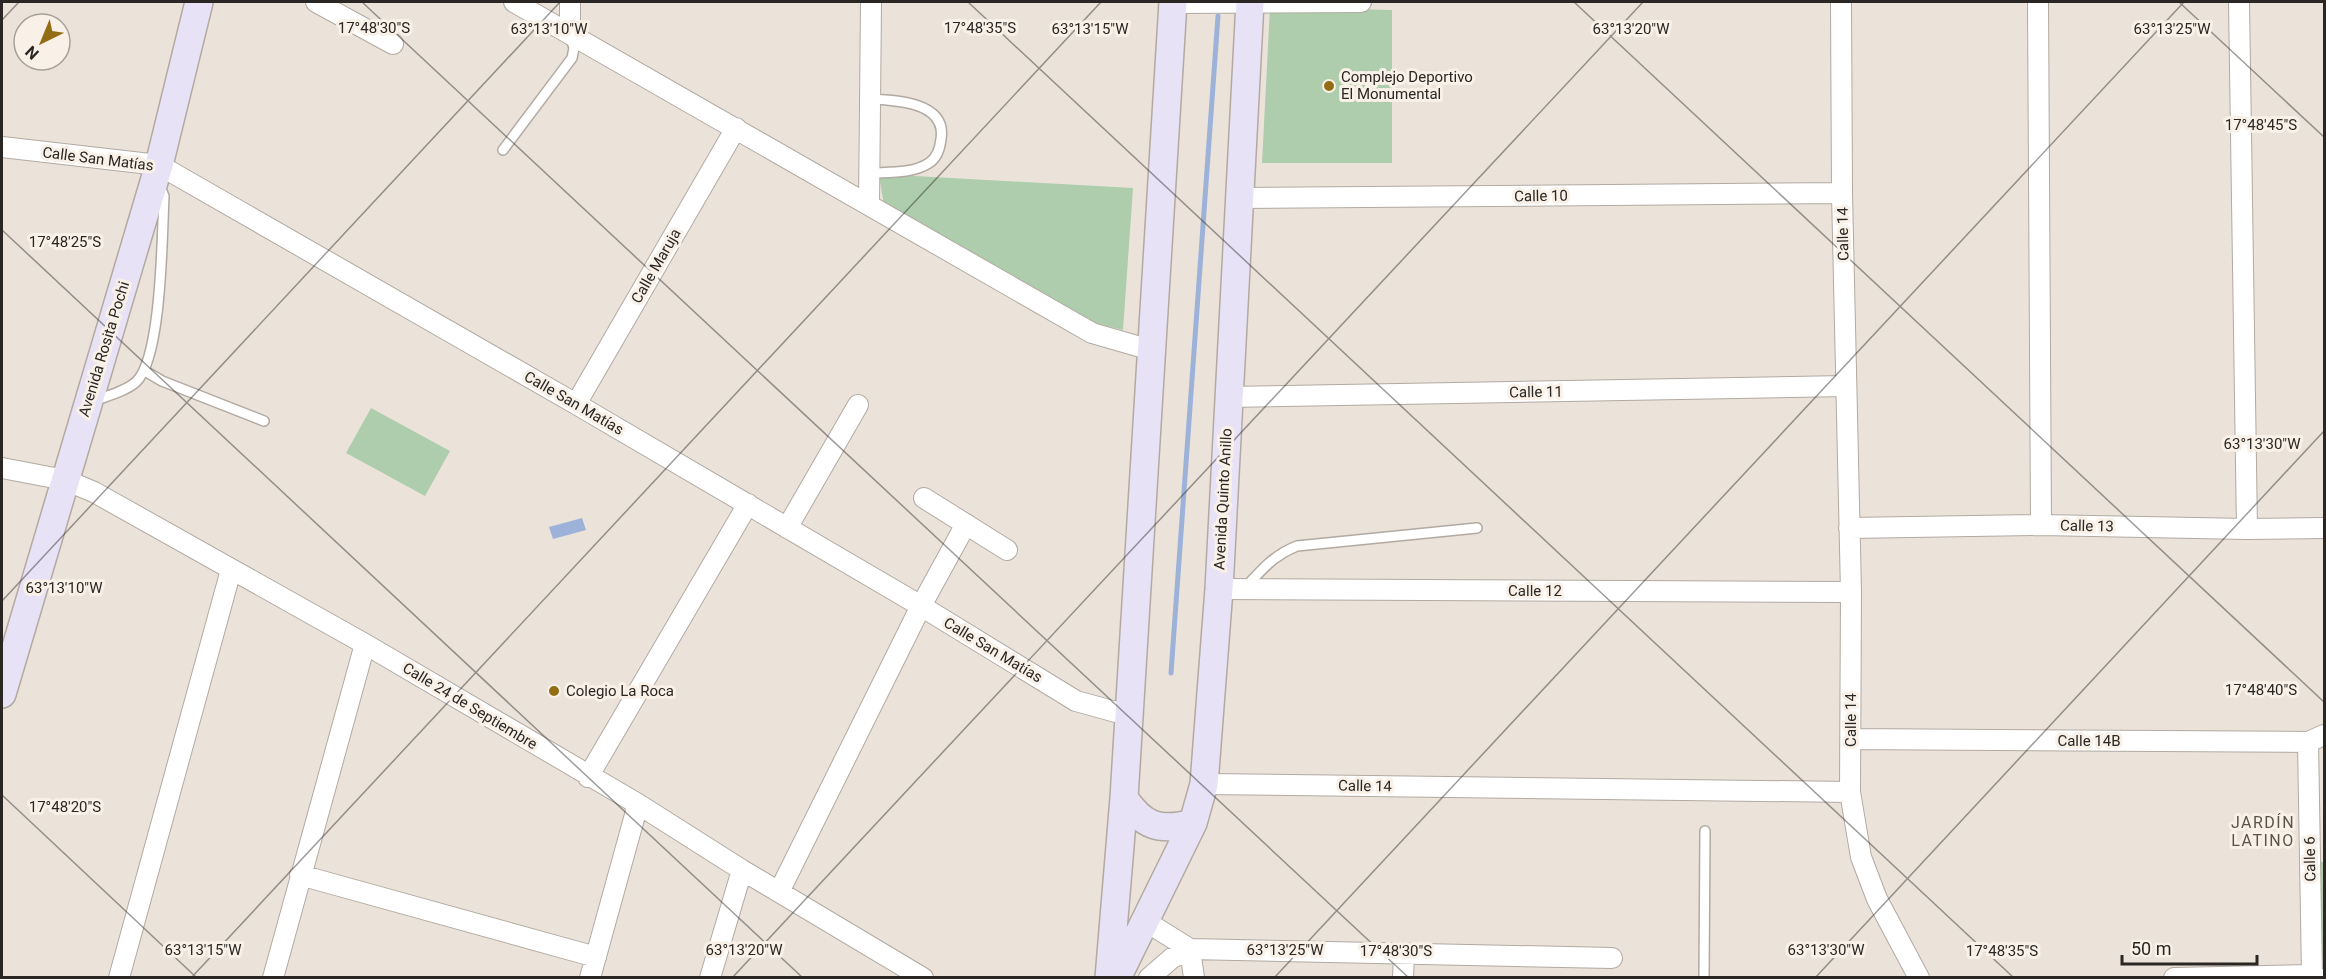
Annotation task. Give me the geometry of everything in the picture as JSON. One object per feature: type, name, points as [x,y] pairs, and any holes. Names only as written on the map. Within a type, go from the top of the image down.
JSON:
[{"type":"main road","name":"Avenida Rosita Pochi","points":[[2,694],[157,171],[198,2]]},
{"type":"main road","points":[[1109,978],[1124,798],[1127,715],[1173,2]]},
{"type":"main road","name":"Avenida Quinto Anillo","points":[[1117,978],[1193,823],[1204,784],[1231,589],[1227,397],[1241,198],[1250,3]]},
{"type":"main road","points":[[1124,798],[1135,815],[1153,826],[1173,828],[1193,823]]},
{"type":"street","points":[[316,2],[393,44]]},
{"type":"street","points":[[514,2],[1092,333],[1151,350]]},
{"type":"street","points":[[570,2],[570,33]]},
{"type":"street","points":[[870,205],[871,2]]},
{"type":"street","points":[[1173,2],[1361,2]]},
{"type":"street","name":"Calle 14","points":[[1204,784],[1850,792],[1851,592],[1842,193],[1841,2]]},
{"type":"street","points":[[2037,2],[2041,525]]},
{"type":"street","points":[[2239,2],[2247,530]]},
{"type":"street","name":"Calle Maruja","points":[[576,404],[735,128]]},
{"type":"street","name":"Calle San Matías","points":[[2,147],[157,171],[576,404],[921,606],[1076,701],[1127,715]]},
{"type":"street","name":"Calle 10","points":[[1241,198],[1842,193]]},
{"type":"street","name":"Calle 11","points":[[1227,397],[1846,386]]},
{"type":"street","points":[[787,528],[858,405]]},
{"type":"street","name":"Calle 24 de Septiembre","points":[[2,468],[65,480],[94,492],[365,644],[588,777],[638,804],[742,870],[780,890],[923,978]]},
{"type":"street","points":[[924,498],[1007,550]]},
{"type":"street","points":[[588,777],[748,504]]},
{"type":"street","points":[[780,890],[921,606],[966,524]]},
{"type":"street","name":"Calle 13","points":[[1849,528],[2041,525],[2247,530],[2325,528]]},
{"type":"street","points":[[120,978],[231,570]]},
{"type":"street","name":"Calle 12","points":[[1231,589],[1851,592]]},
{"type":"street","points":[[273,978],[365,644]]},
{"type":"street","name":"Calle 14B","points":[[1851,739],[2316,739]]},
{"type":"street","name":"Calle 6","points":[[2315,976],[2316,739]]},
{"type":"street","points":[[1850,792],[1861,857],[1877,899],[1919,978]]},
{"type":"street","points":[[590,978],[638,804]]},
{"type":"street","points":[[710,978],[742,870]]},
{"type":"street","points":[[300,875],[596,957]]},
{"type":"street","points":[[1144,921],[1190,949]]},
{"type":"street","points":[[1190,949],[1194,978]]},
{"type":"street","points":[[1149,978],[1172,958],[1190,949],[1404,955],[1612,957]]},
{"type":"street","points":[[1402,978],[1404,955]]},
{"type":"street","points":[[2174,978],[2315,976]]},
{"type":"lane","points":[[503,150],[572,58],[574,48],[570,33]]},
{"type":"lane","points":[[870,99],[897,100],[921,106],[936,118],[942,132],[939,150],[930,163],[911,170],[870,172]]},
{"type":"lane","points":[[87,404],[135,383],[145,371],[156,320],[164,196],[157,171]]},
{"type":"lane","points":[[145,371],[162,381],[264,421]]},
{"type":"lane","points":[[1231,589],[1283,552],[1297,546],[1477,528]]},
{"type":"lane","points":[[1704,978],[1705,831]]},
{"type":"green space","name":"Complejo Deportivo El Monumental","points":[[1270,7],[1392,10],[1392,163],[1262,163]]},
{"type":"green space","points":[[879,174],[1133,188],[1123,330],[1075,318],[884,206]]},
{"type":"green space","points":[[371,408],[450,451],[425,496],[346,453]]},
{"type":"green space","points":[[2314,862],[2324,862],[2324,961],[2318,953]]},
{"type":"water","points":[[582,518],[586,530],[553,539],[549,527]]},
{"type":"waterway","points":[[1171,673],[1218,16]]},
{"type":"place","name":"Complejo Deportivo El Monumental","points":[[1329,86]]},
{"type":"place","name":"Colegio La Roca","points":[[554,691]]},
{"type":"district","name":"JARDÍN LATINO","points":[[2263,831]]}]
